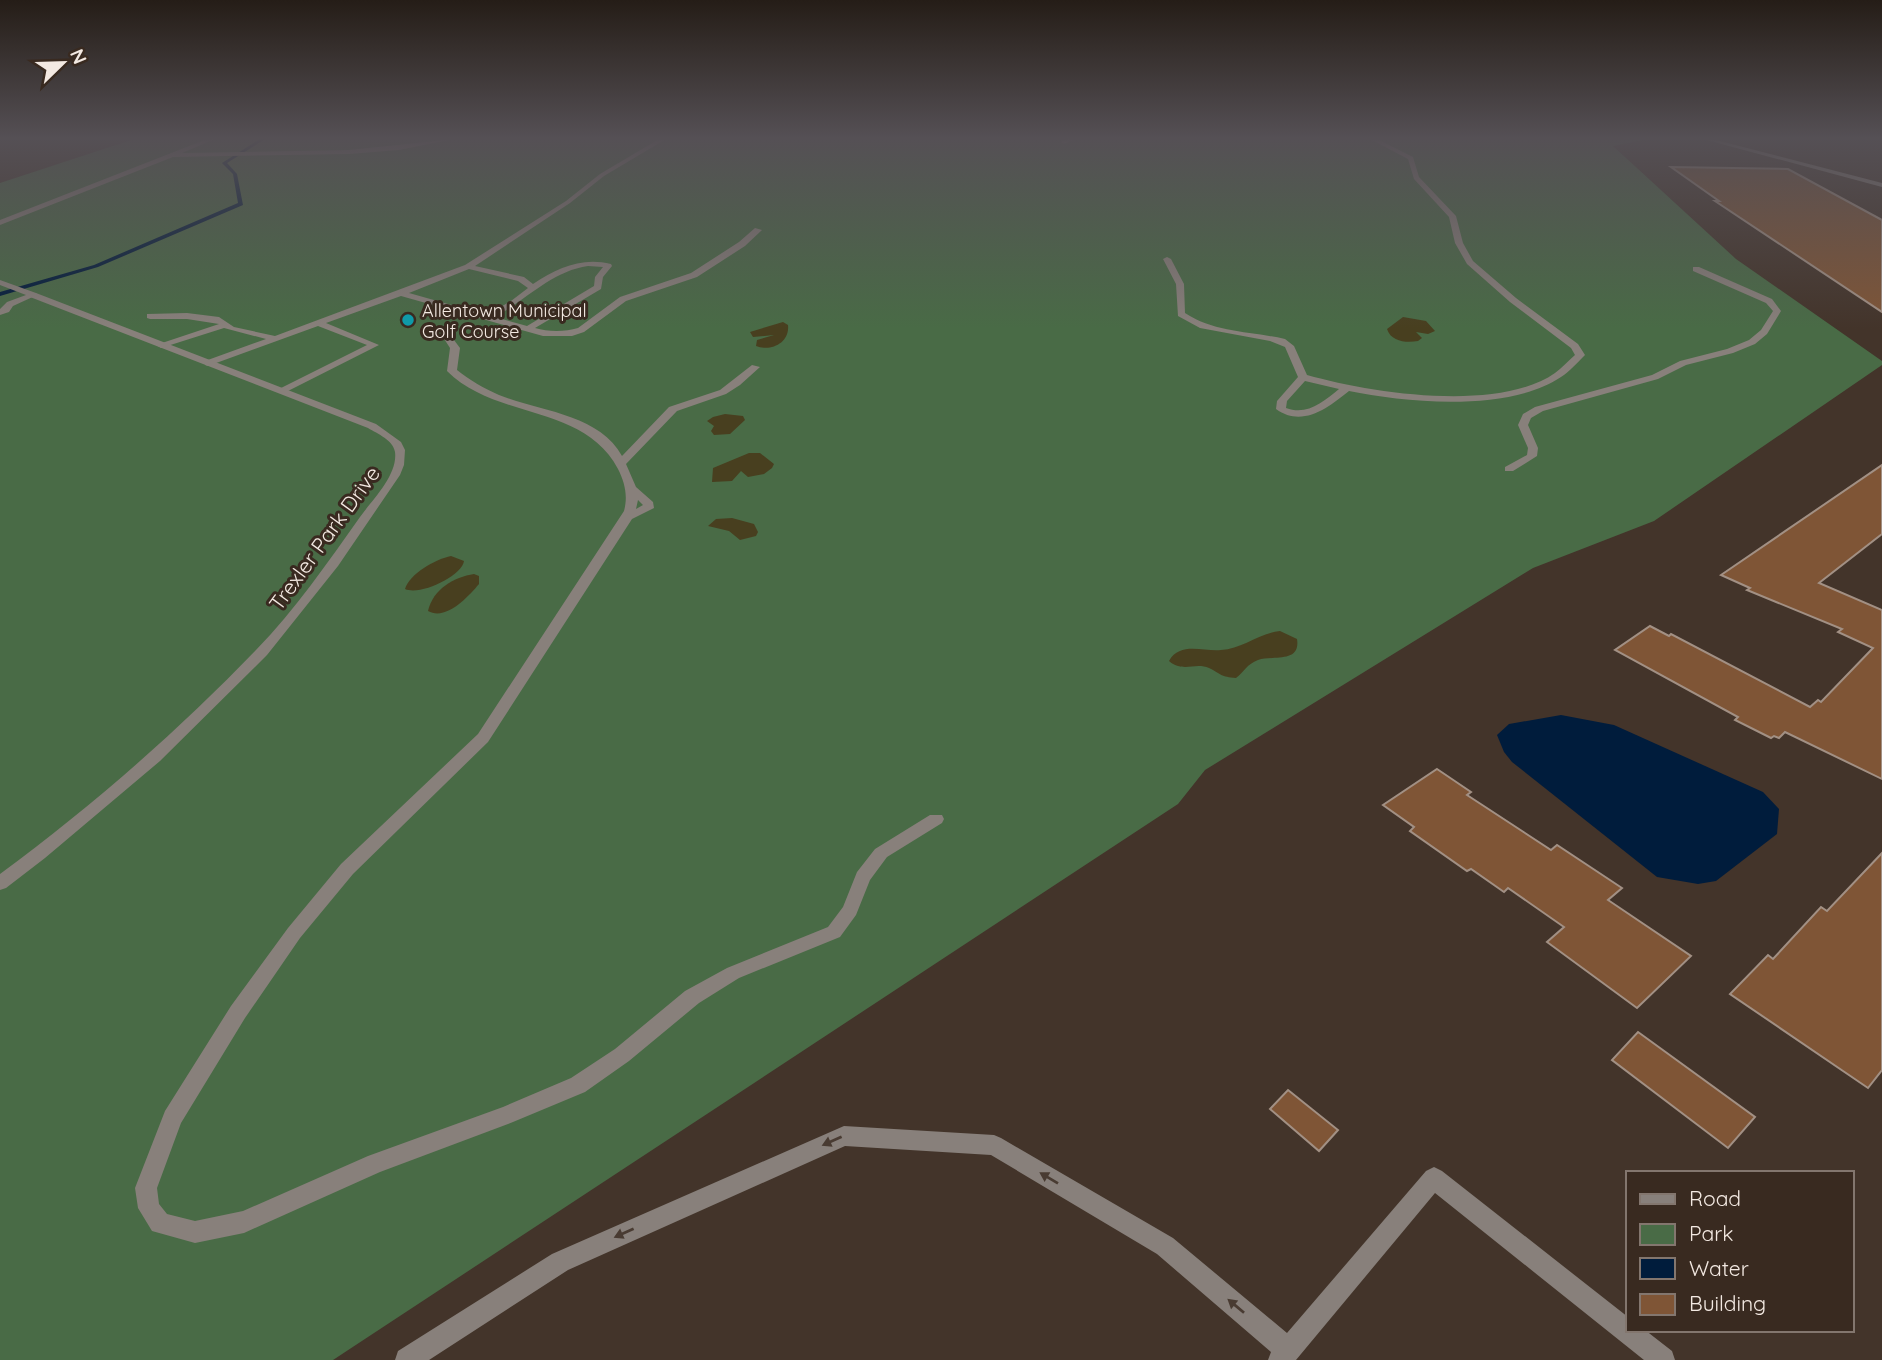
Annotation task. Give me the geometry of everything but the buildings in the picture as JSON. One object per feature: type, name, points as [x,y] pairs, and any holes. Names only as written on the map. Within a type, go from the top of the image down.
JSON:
[{"type":"street","points":[[0,223],[52,202]]},
{"type":"street","points":[[208,363],[468,267],[567,202]]},
{"type":"street","points":[[1167,259],[1180,284],[1181,314],[1189,321],[1205,327],[1282,341],[1289,346],[1303,377],[1346,390],[1441,398],[1491,397],[1551,381],[1569,369],[1580,355],[1575,346],[1513,300],[1470,262],[1458,243],[1452,216],[1439,202]]},
{"type":"street","points":[[401,293],[563,335],[581,330],[623,299],[694,275],[742,244],[758,230]]},
{"type":"street","points":[[488,317],[569,267],[581,264],[608,266],[599,278],[598,287],[529,328]]},
{"type":"street","points":[[468,267],[521,279],[533,288]]},
{"type":"street","points":[[1509,469],[1532,456],[1534,448],[1523,425],[1527,416],[1539,409],[1655,377],[1682,363],[1730,351],[1752,342],[1764,332],[1777,311],[1769,300],[1696,269]]},
{"type":"street","name":"Trexler Park Drive","points":[[0,282],[372,426],[392,438],[400,448],[401,461],[395,475],[334,563],[262,652],[155,757],[0,883]]},
{"type":"street","points":[[0,312],[29,294]]},
{"type":"street","points":[[150,316],[187,316],[219,320],[231,329],[274,339]]},
{"type":"street","points":[[284,390],[374,345],[318,323]]},
{"type":"street","points":[[161,345],[226,325]]},
{"type":"street","points":[[445,334],[455,348],[452,371],[466,385],[573,421],[608,445],[622,462],[634,502],[628,517],[567,614],[483,738],[347,869],[294,933],[238,1012],[172,1118],[146,1188],[149,1208],[160,1223],[195,1232],[244,1222],[375,1163],[506,1115],[578,1085],[622,1055],[692,997],[733,973],[834,932],[850,910],[863,877],[881,853],[936,819]]},
{"type":"street","points":[[622,462],[673,410],[723,392],[755,367]]},
{"type":"street","points":[[1303,377],[1282,401],[1282,408],[1290,413],[1311,413],[1346,390]]},
{"type":"street","points":[[407,1360],[560,1262],[844,1136],[994,1145],[1165,1246],[1284,1355],[1434,1178],[1626,1331]]},
{"type":"street","points":[[1628,1332],[1663,1360]]},
{"type":"green space","name":"Allentown Municipal Golf Course","points":[[0,202],[1674,202],[1736,259],[1882,361],[1882,365],[1654,521],[1533,568],[1205,770],[1178,804],[333,1360],[0,1360]]},
{"type":"sand","points":[[1403,317],[1426,321],[1435,331],[1428,334],[1416,332],[1422,338],[1418,341],[1404,342],[1396,339],[1387,329]]},
{"type":"sand","points":[[783,322],[788,325],[788,331],[783,341],[768,348],[756,346],[757,340],[774,335],[753,337],[750,332]]},
{"type":"sand","points":[[725,414],[743,416],[745,420],[730,434],[714,435],[711,431],[714,426],[707,421]]},
{"type":"sand","points":[[749,453],[760,453],[774,464],[772,468],[764,474],[748,477],[741,471],[732,481],[712,482],[713,468]]},
{"type":"sand","points":[[732,518],[754,524],[758,532],[756,536],[740,540],[729,531],[708,526],[716,519]]},
{"type":"sand","points":[[451,556],[464,561],[456,573],[430,587],[420,590],[405,589],[412,578],[424,568]]},
{"type":"sand","points":[[474,574],[479,576],[479,584],[463,601],[442,613],[428,611],[434,596],[445,585]]},
{"type":"sand","points":[[1280,631],[1297,639],[1295,652],[1284,657],[1258,660],[1236,678],[1224,676],[1204,666],[1184,667],[1169,661],[1179,651],[1186,649],[1229,649]]},
{"type":"water","points":[[1561,715],[1614,725],[1763,792],[1779,809],[1777,834],[1716,881],[1698,884],[1657,877],[1512,762],[1504,752],[1497,735],[1509,724]]},
{"type":"waterway","points":[[0,294],[96,266],[241,202]]},
{"type":"place","name":"Allentown Municipal Golf Course","points":[[408,320]]}]
